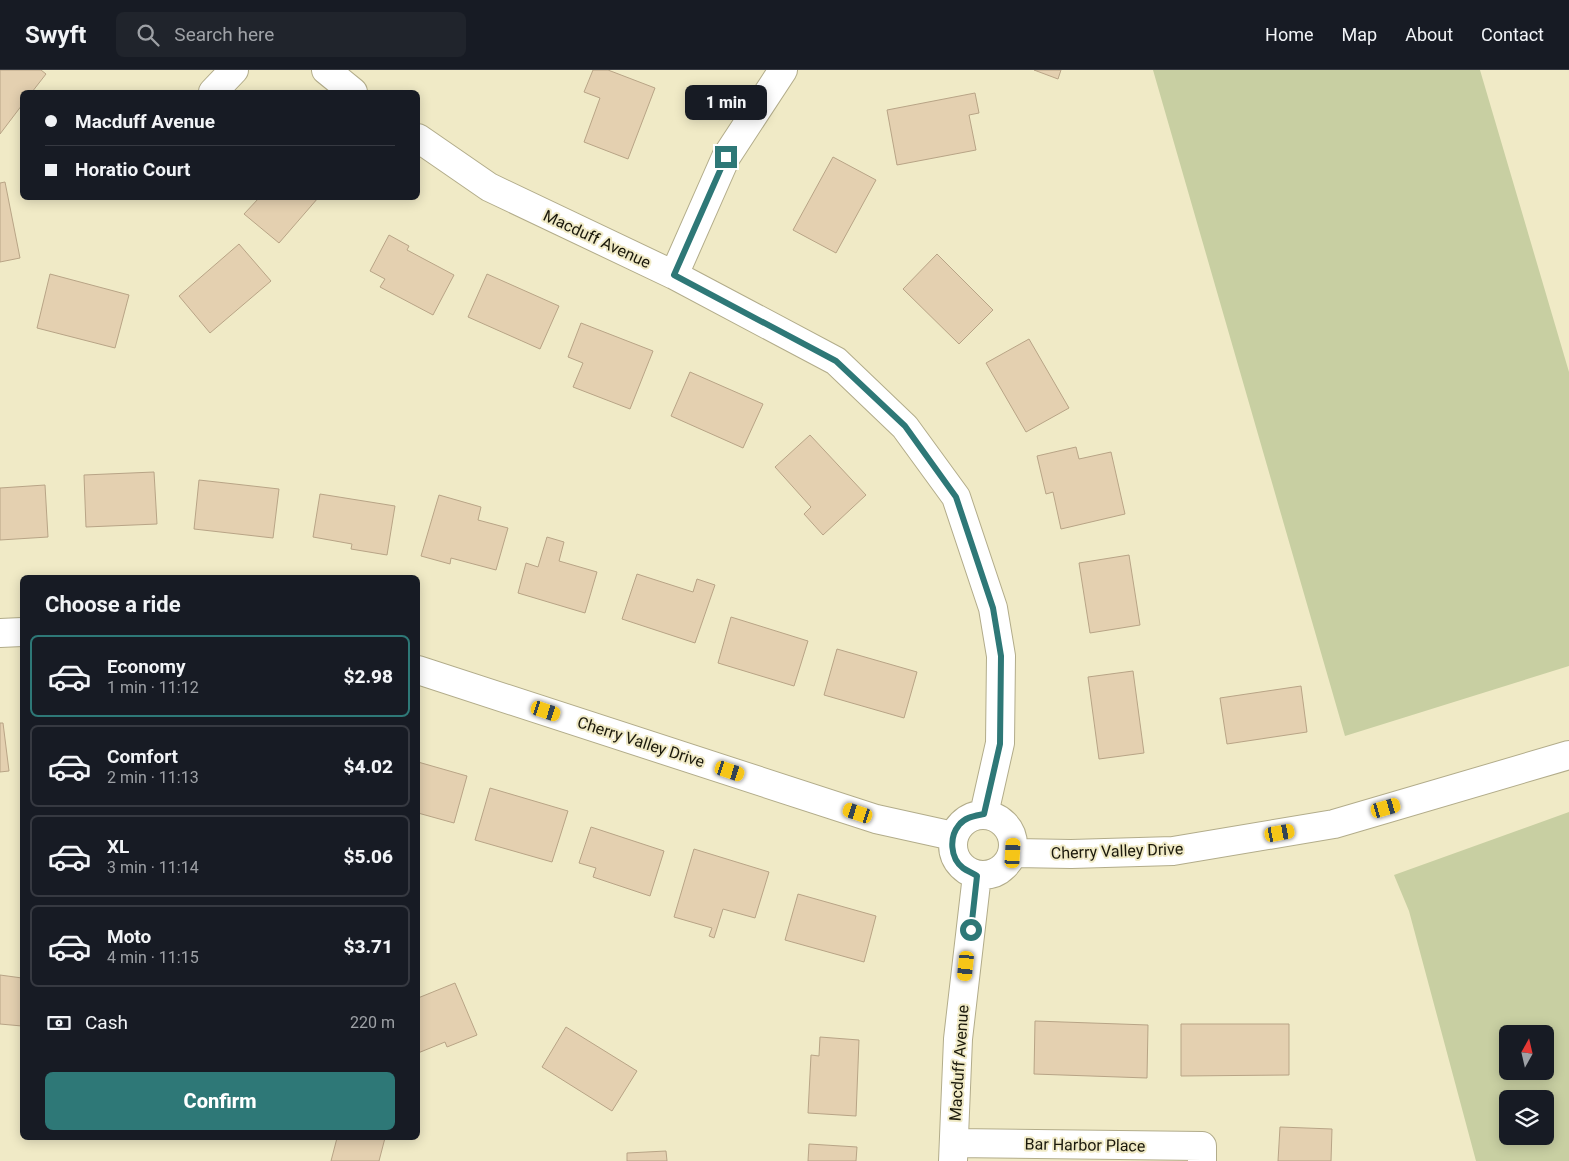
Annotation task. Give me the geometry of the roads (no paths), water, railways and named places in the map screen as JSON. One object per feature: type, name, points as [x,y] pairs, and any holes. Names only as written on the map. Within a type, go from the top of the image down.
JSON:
[{"type":"street","points":[[215,90],[234,70]]},
{"type":"street","points":[[326,70],[350,90]]},
{"type":"street","points":[[674,275],[726,157],[783,70]]},
{"type":"street","name":"Macduff Avenue","points":[[420,139],[489,188],[674,275],[836,361],[905,426],[956,497],[993,608],[1001,656],[1000,744],[984,814]]},
{"type":"street","points":[[0,633],[20,632]]},
{"type":"street","name":"Cherry Valley Drive","points":[[420,671],[876,819],[953,836]]},
{"type":"street","name":"Cherry Valley Drive","points":[[1013,853],[1071,854],[1173,851],[1334,824],[1569,755]]},
{"type":"street","points":[[984,814],[998,818],[1008,827],[1014,840],[1013,853],[1006,866],[992,874],[977,876],[962,868],[953,853],[953,836],[960,824],[970,816],[984,814]]},
{"type":"street","name":"Macduff Avenue","points":[[953,1152],[958,1039],[977,876]]},
{"type":"street","name":"Bar Harbor Place","points":[[953,1152],[1202,1146],[1202,1161]]}]
